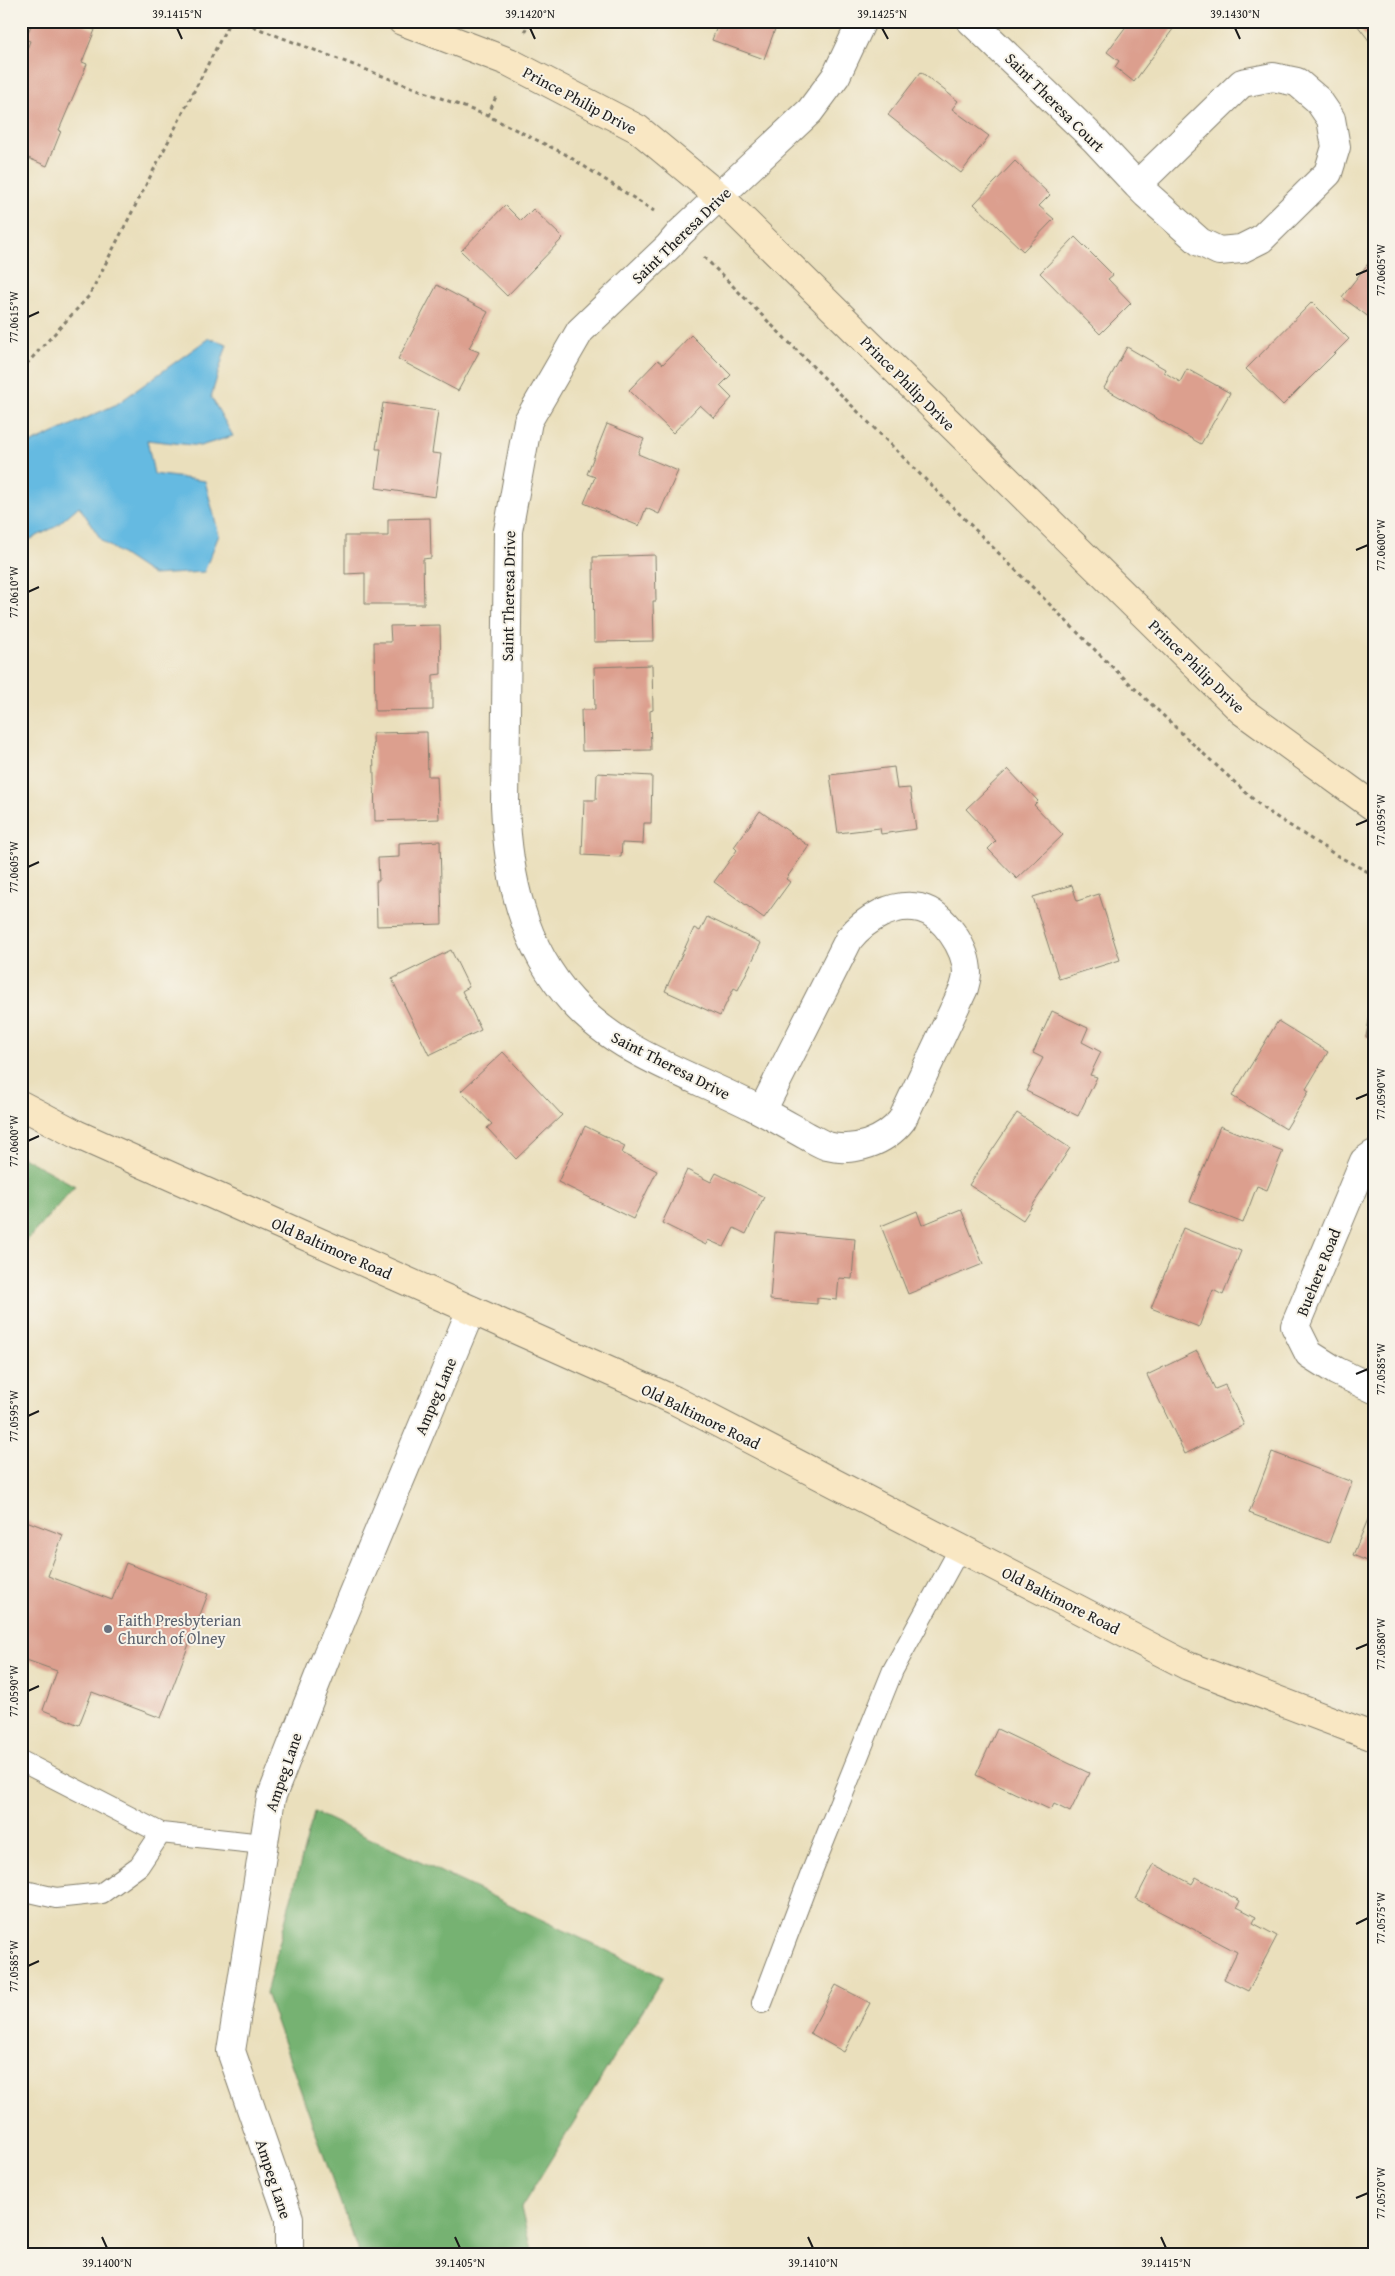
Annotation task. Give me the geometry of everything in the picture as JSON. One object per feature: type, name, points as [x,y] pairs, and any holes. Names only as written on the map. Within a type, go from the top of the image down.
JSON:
[{"type":"street","name":"Prince Philip Drive","points":[[402,21],[509,62],[638,130],[720,198],[1242,711],[1374,806]]},
{"type":"street","name":"Saint Theresa Drive","points":[[762,1111],[849,939],[858,928],[873,917],[904,907],[920,908],[933,915],[947,928],[958,944],[967,973],[964,988],[902,1120],[895,1130],[869,1144],[857,1147],[826,1146],[762,1111],[628,1047],[601,1028],[572,1001],[549,970],[522,915],[513,883],[507,849],[505,804],[508,531],[528,421],[580,331],[669,246],[680,233],[720,198],[810,111],[836,76],[862,21]]},
{"type":"street","name":"Saint Theresa Court","points":[[972,21],[1095,140],[1137,185],[1200,242],[1219,251],[1241,249],[1261,239],[1328,173],[1336,147],[1331,119],[1318,100],[1297,82],[1273,77],[1242,83],[1137,185]]},
{"type":"street","name":"Old Baltimore Road","points":[[21,1105],[76,1134],[674,1400],[1188,1666],[1374,1737]]},
{"type":"street","name":"Buehere Road","points":[[1374,1154],[1364,1161],[1295,1326],[1309,1354],[1336,1371],[1374,1389]]},
{"type":"street","name":"Ampeg Lane","points":[[289,2255],[289,2218],[231,2051],[271,1798],[327,1655],[470,1310]]},
{"type":"lane","points":[[762,2003],[810,1876],[893,1670],[960,1548]]},
{"type":"lane","points":[[21,1761],[161,1833],[263,1844]]},
{"type":"lane","points":[[21,1890],[56,1898],[102,1893],[139,1866],[161,1833]]},
{"type":"path","points":[[21,370],[89,296],[230,21]]},
{"type":"path","points":[[238,21],[488,116],[565,154],[649,207],[680,233],[1101,656],[1193,744],[1264,809],[1336,855],[1374,875]]},
{"type":"green space","points":[[21,1156],[75,1186],[21,1247]]},
{"type":"green space","points":[[314,1812],[663,1977],[521,2208],[532,2255],[359,2255],[266,1993]]},
{"type":"water","points":[[209,338],[227,344],[211,397],[233,436],[200,446],[147,440],[154,474],[205,481],[219,535],[204,572],[153,575],[102,541],[79,506],[55,527],[21,544],[21,448],[117,404]]},
{"type":"building","points":[[33,21],[73,21],[95,30],[82,62],[87,64],[59,130],[61,131],[47,166],[21,155],[21,65],[30,41],[25,39]]},
{"type":"building","points":[[719,21],[778,21],[764,59],[712,40]]},
{"type":"building","points":[[1130,21],[1179,21],[1134,82],[1115,67],[1119,61],[1107,52]]},
{"type":"building","points":[[1354,21],[1374,21],[1374,47]]},
{"type":"building","points":[[921,72],[958,101],[952,109],[989,136],[961,173],[888,115]]},
{"type":"building","points":[[1015,161],[1050,195],[1039,206],[1054,219],[1023,251],[974,204]]},
{"type":"building","points":[[505,205],[521,221],[533,209],[563,238],[507,296],[461,251]]},
{"type":"building","points":[[1075,237],[1113,275],[1108,279],[1131,303],[1100,334],[1040,273]]},
{"type":"building","points":[[1374,256],[1374,321],[1342,297]]},
{"type":"building","points":[[437,285],[488,312],[469,348],[479,352],[458,391],[398,359]]},
{"type":"building","points":[[1312,302],[1349,339],[1283,405],[1246,369]]},
{"type":"building","points":[[691,335],[731,375],[720,386],[732,398],[714,418],[700,405],[673,433],[629,390],[658,360],[663,364]]},
{"type":"building","points":[[1127,347],[1165,369],[1164,372],[1180,382],[1187,369],[1230,393],[1201,444],[1104,388]]},
{"type":"building","points":[[383,403],[438,411],[432,453],[441,454],[435,497],[376,488],[381,449],[376,449]]},
{"type":"building","points":[[607,424],[644,439],[638,454],[678,471],[659,514],[646,508],[639,526],[584,503],[595,477],[587,474]]},
{"type":"building","points":[[430,518],[431,558],[423,559],[424,604],[365,604],[365,573],[345,574],[345,536],[388,536],[388,519]]},
{"type":"building","points":[[655,555],[656,601],[653,601],[654,641],[594,642],[593,557]]},
{"type":"building","points":[[440,625],[441,674],[433,675],[433,710],[375,711],[374,642],[391,642],[390,626]]},
{"type":"building","points":[[652,665],[653,710],[650,711],[651,750],[582,751],[581,710],[595,710],[594,667]]},
{"type":"building","points":[[427,732],[428,776],[437,776],[439,819],[375,821],[373,733]]},
{"type":"building","points":[[894,767],[897,789],[910,788],[916,829],[881,834],[880,828],[838,833],[830,775]]},
{"type":"building","points":[[1008,769],[1038,801],[1034,805],[1063,835],[1017,879],[988,849],[996,841],[966,809]]},
{"type":"building","points":[[597,773],[652,776],[651,823],[644,823],[643,844],[622,843],[621,857],[582,855],[584,800],[596,800]]},
{"type":"building","points":[[760,811],[809,846],[786,879],[790,882],[764,918],[714,882],[737,850],[734,847]]},
{"type":"building","points":[[440,841],[442,924],[377,926],[376,881],[379,881],[378,858],[399,857],[399,843]]},
{"type":"building","points":[[1072,885],[1077,901],[1099,894],[1120,960],[1059,979],[1033,897]]},
{"type":"building","points":[[707,917],[761,943],[738,990],[734,988],[720,1016],[665,991],[694,928],[700,931]]},
{"type":"building","points":[[451,950],[469,987],[462,991],[481,1030],[429,1055],[392,979]]},
{"type":"building","points":[[1374,998],[1374,1038],[1366,1037]]},
{"type":"building","points":[[1052,1011],[1088,1028],[1082,1042],[1101,1052],[1090,1075],[1097,1077],[1078,1116],[1026,1091],[1043,1058],[1033,1053]]},
{"type":"building","points":[[1278,1021],[1328,1052],[1306,1089],[1309,1091],[1286,1129],[1232,1096]]},
{"type":"building","points":[[503,1052],[562,1115],[516,1159],[487,1128],[492,1124],[461,1091]]},
{"type":"building","points":[[1017,1113],[1070,1148],[1023,1220],[969,1185]]},
{"type":"building","points":[[585,1126],[625,1146],[622,1153],[657,1171],[633,1219],[558,1182]]},
{"type":"building","points":[[1220,1126],[1283,1151],[1267,1190],[1257,1186],[1243,1223],[1190,1202]]},
{"type":"building","points":[[687,1170],[711,1182],[716,1173],[764,1197],[746,1234],[734,1228],[724,1247],[708,1240],[706,1245],[662,1223]]},
{"type":"building","points":[[961,1209],[983,1264],[908,1294],[881,1226],[917,1211],[922,1225]]},
{"type":"building","points":[[1183,1228],[1241,1251],[1223,1295],[1213,1290],[1199,1327],[1151,1308]]},
{"type":"building","points":[[775,1232],[855,1239],[852,1279],[839,1278],[837,1300],[817,1298],[817,1304],[770,1300]]},
{"type":"building","points":[[1197,1351],[1215,1389],[1225,1385],[1244,1425],[1185,1454],[1147,1375]]},
{"type":"building","points":[[1272,1452],[1352,1482],[1329,1543],[1249,1513]]},
{"type":"building","points":[[1374,1505],[1374,1564],[1353,1555]]},
{"type":"building","name":"Faith Presbyterian Church of Olney","points":[[21,1519],[63,1535],[48,1576],[112,1600],[126,1563],[208,1594],[161,1718],[92,1692],[79,1725],[43,1710],[57,1671],[21,1658]]},
{"type":"building","points":[[997,1729],[1089,1773],[1070,1812],[1054,1804],[1051,1810],[976,1775]]},
{"type":"building","points":[[1154,1864],[1192,1884],[1196,1877],[1240,1901],[1237,1907],[1256,1917],[1253,1923],[1277,1936],[1248,1991],[1224,1979],[1237,1952],[1136,1899]]},
{"type":"building","points":[[836,1985],[870,2003],[844,2052],[810,2033]]},
{"type":"place","name":"Faith Presbyterian Church of Olney","points":[[108,1629]]}]
